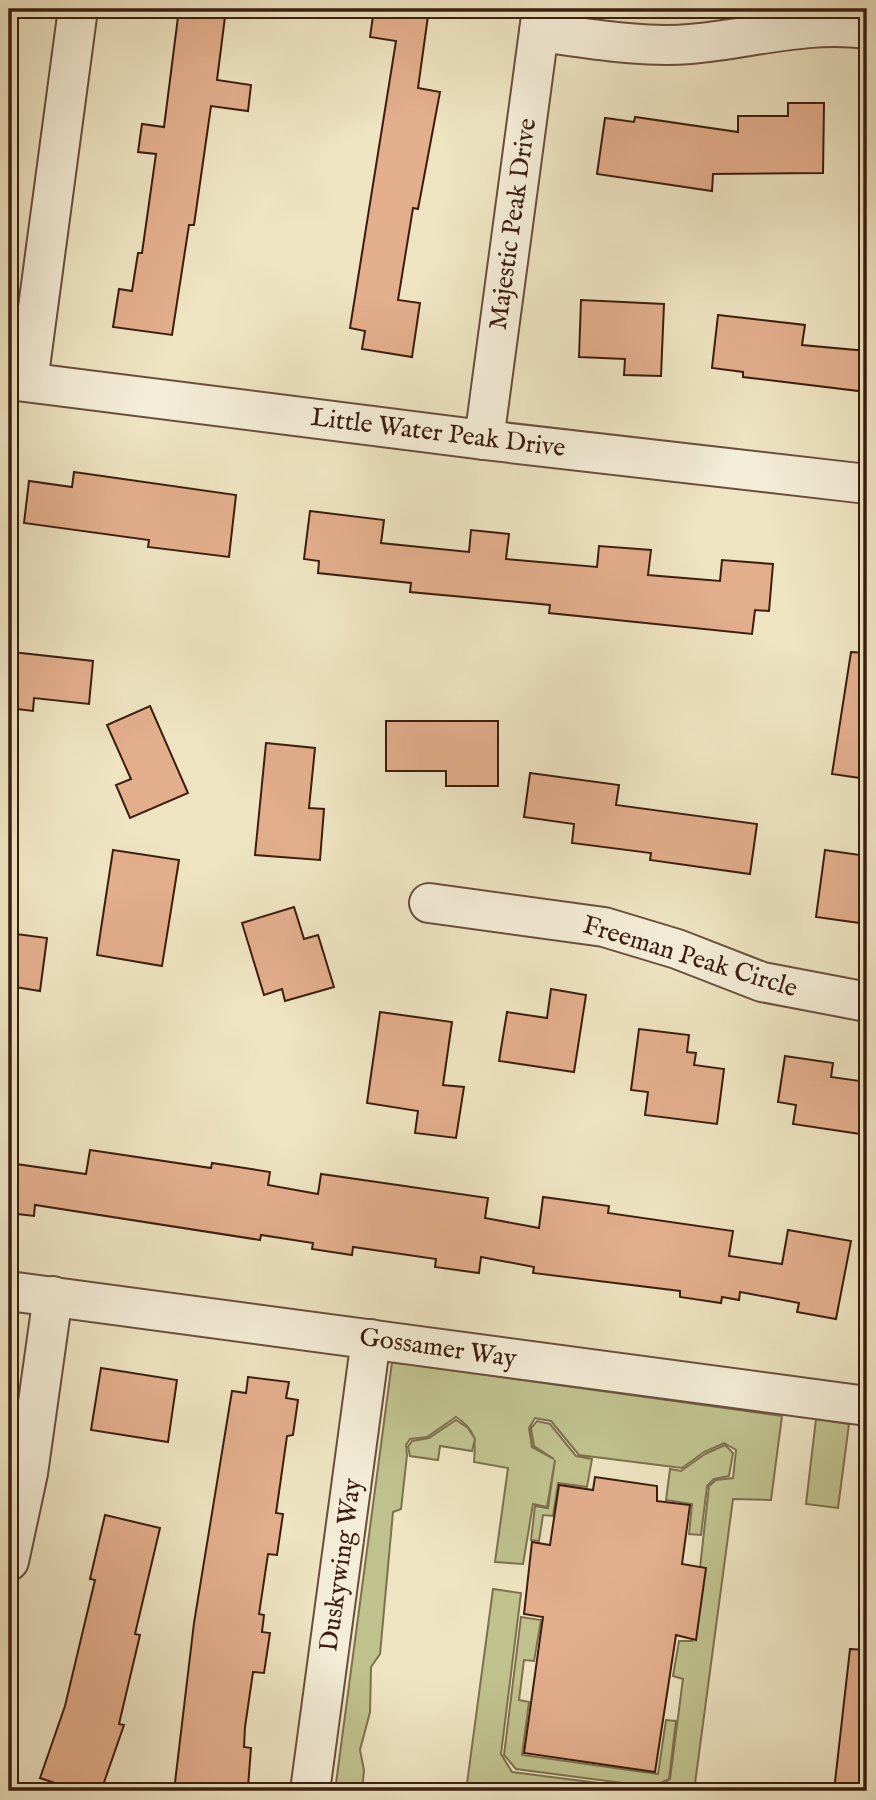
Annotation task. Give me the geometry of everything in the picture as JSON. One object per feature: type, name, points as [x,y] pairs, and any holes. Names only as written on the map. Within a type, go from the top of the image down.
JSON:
[{"type":"street","points":[[18,381],[78,9]]},
{"type":"street","points":[[540,21],[663,44],[690,44],[807,27],[867,29]]},
{"type":"street","name":"Majestic Peak Drive","points":[[484,440],[540,21]]},
{"type":"street","name":"Little Water Peak Drive","points":[[18,381],[484,440],[867,484]]},
{"type":"street","name":"Freeman Peak Circle","points":[[429,903],[604,927],[677,949],[762,982],[867,1002]]},
{"type":"street","name":"Gossamer Way","points":[[9,1291],[867,1406]]},
{"type":"street","points":[[9,1561],[28,1473],[53,1296]]},
{"type":"street","name":"Duskywing Way","points":[[310,1791],[371,1339]]},
{"type":"green space","points":[[392,1362],[782,1416],[771,1500],[733,1499],[694,1791],[466,1791],[493,1589],[521,1593],[501,1754],[512,1772],[654,1790],[670,1779],[683,1679],[673,1676],[679,1641],[692,1641],[709,1486],[716,1480],[733,1478],[736,1450],[724,1443],[704,1452],[682,1468],[579,1455],[551,1421],[535,1418],[529,1428],[532,1447],[554,1459],[534,1446],[531,1428],[537,1421],[550,1424],[576,1456],[592,1459],[587,1487],[558,1483],[553,1516],[543,1515],[539,1541],[531,1540],[535,1506],[548,1508],[555,1460],[547,1507],[533,1504],[523,1564],[495,1562],[508,1468],[474,1462],[475,1448],[471,1431],[456,1417],[427,1437],[410,1439],[406,1445],[401,1509],[393,1512],[380,1654],[371,1667],[370,1712],[360,1750],[364,1770],[362,1791],[335,1791]]},
{"type":"green space","points":[[816,1419],[849,1424],[838,1508],[806,1504]]},
{"type":"green space","points":[[456,1420],[468,1428],[475,1439],[472,1451],[440,1446],[438,1460],[410,1456],[408,1447],[412,1441],[429,1438]]},
{"type":"green space","points":[[725,1445],[733,1453],[729,1476],[714,1479],[707,1486],[701,1535],[689,1534],[692,1504],[666,1500],[670,1469],[681,1471],[705,1454]]},
{"type":"green space","points":[[521,1617],[541,1620],[534,1661],[524,1660],[519,1700],[529,1702],[522,1755],[658,1774],[666,1720],[676,1721],[669,1779],[653,1787],[516,1769],[504,1755]]},
{"type":"building","points":[[179,9],[226,9],[217,80],[251,85],[248,111],[211,106],[194,225],[189,225],[172,335],[113,327],[119,289],[132,291],[138,253],[142,253],[156,154],[138,152],[142,124],[164,127]]},
{"type":"building","points":[[374,9],[429,9],[418,88],[440,92],[418,209],[413,208],[398,300],[420,303],[412,357],[362,349],[365,331],[350,328],[396,41],[370,37]]},
{"type":"building","points":[[788,103],[824,103],[823,173],[713,174],[712,191],[597,174],[605,118],[634,122],[635,117],[738,132],[738,116],[788,116]]},
{"type":"building","points":[[581,300],[664,304],[661,376],[624,375],[625,359],[579,357]]},
{"type":"building","points":[[718,315],[805,325],[802,345],[867,351],[867,392],[743,377],[743,372],[712,368]]},
{"type":"building","points":[[74,472],[236,495],[229,557],[148,547],[149,540],[24,523],[29,481],[72,487]]},
{"type":"building","points":[[310,511],[384,520],[381,543],[469,552],[471,530],[509,534],[506,559],[597,567],[599,546],[651,550],[648,575],[720,581],[722,560],[773,564],[769,611],[755,610],[752,634],[549,613],[550,605],[410,592],[411,583],[318,573],[319,561],[304,559]]},
{"type":"building","points":[[12,652],[93,661],[89,704],[34,698],[33,711],[9,708]]},
{"type":"building","points":[[851,652],[867,653],[867,779],[832,774]]},
{"type":"building","points":[[150,706],[188,793],[130,818],[116,785],[131,779],[107,725]]},
{"type":"building","points":[[386,721],[498,721],[498,786],[446,786],[446,771],[386,771]]},
{"type":"building","points":[[266,743],[315,748],[309,808],[324,809],[320,860],[255,855]]},
{"type":"building","points":[[530,773],[619,785],[616,805],[757,824],[750,874],[650,860],[651,853],[572,843],[574,824],[524,817]]},
{"type":"building","points":[[113,850],[179,860],[162,966],[97,955]]},
{"type":"building","points":[[825,850],[867,856],[867,924],[816,917]]},
{"type":"building","points":[[294,907],[304,939],[318,935],[334,987],[285,1001],[282,989],[264,995],[242,923]]},
{"type":"building","points":[[9,933],[47,938],[40,991],[9,986]]},
{"type":"building","points":[[551,989],[586,995],[574,1072],[499,1061],[507,1012],[547,1018]]},
{"type":"building","points":[[380,1012],[452,1022],[443,1085],[464,1087],[456,1138],[415,1133],[418,1111],[367,1103]]},
{"type":"building","points":[[639,1029],[689,1035],[687,1052],[696,1053],[694,1065],[724,1069],[717,1124],[645,1115],[648,1092],[631,1090]]},
{"type":"building","points":[[785,1056],[833,1063],[831,1077],[867,1082],[867,1135],[793,1124],[796,1105],[778,1102]]},
{"type":"building","points":[[90,1150],[211,1168],[212,1163],[270,1172],[268,1185],[318,1194],[321,1174],[488,1198],[485,1218],[539,1228],[543,1197],[609,1206],[608,1213],[733,1231],[729,1256],[782,1264],[788,1230],[851,1241],[836,1319],[797,1312],[799,1303],[740,1292],[739,1300],[722,1297],[721,1303],[680,1297],[680,1291],[533,1273],[534,1267],[481,1257],[479,1273],[435,1267],[436,1259],[353,1247],[352,1255],[312,1249],[313,1243],[261,1235],[260,1240],[35,1205],[34,1216],[9,1213],[9,1163],[86,1174]]},
{"type":"building","points":[[101,1368],[177,1380],[168,1442],[91,1430]]},
{"type":"building","points":[[248,1377],[289,1382],[286,1398],[298,1400],[293,1435],[287,1436],[276,1513],[283,1514],[277,1555],[268,1554],[259,1614],[264,1615],[262,1632],[270,1633],[264,1673],[253,1672],[245,1727],[244,1747],[251,1748],[248,1787],[235,1785],[234,1791],[174,1791],[194,1623],[232,1391],[246,1393]]},
{"type":"building","points":[[595,1477],[657,1486],[657,1501],[690,1505],[682,1564],[706,1568],[696,1640],[676,1635],[655,1772],[524,1753],[543,1617],[524,1614],[532,1542],[550,1545],[559,1485],[593,1490]]},
{"type":"building","points":[[105,1515],[160,1528],[135,1634],[140,1635],[119,1724],[124,1725],[101,1791],[79,1791],[40,1778],[65,1706],[95,1580],[90,1579]]},
{"type":"building","points":[[850,1649],[867,1650],[867,1791],[834,1791]]}]
